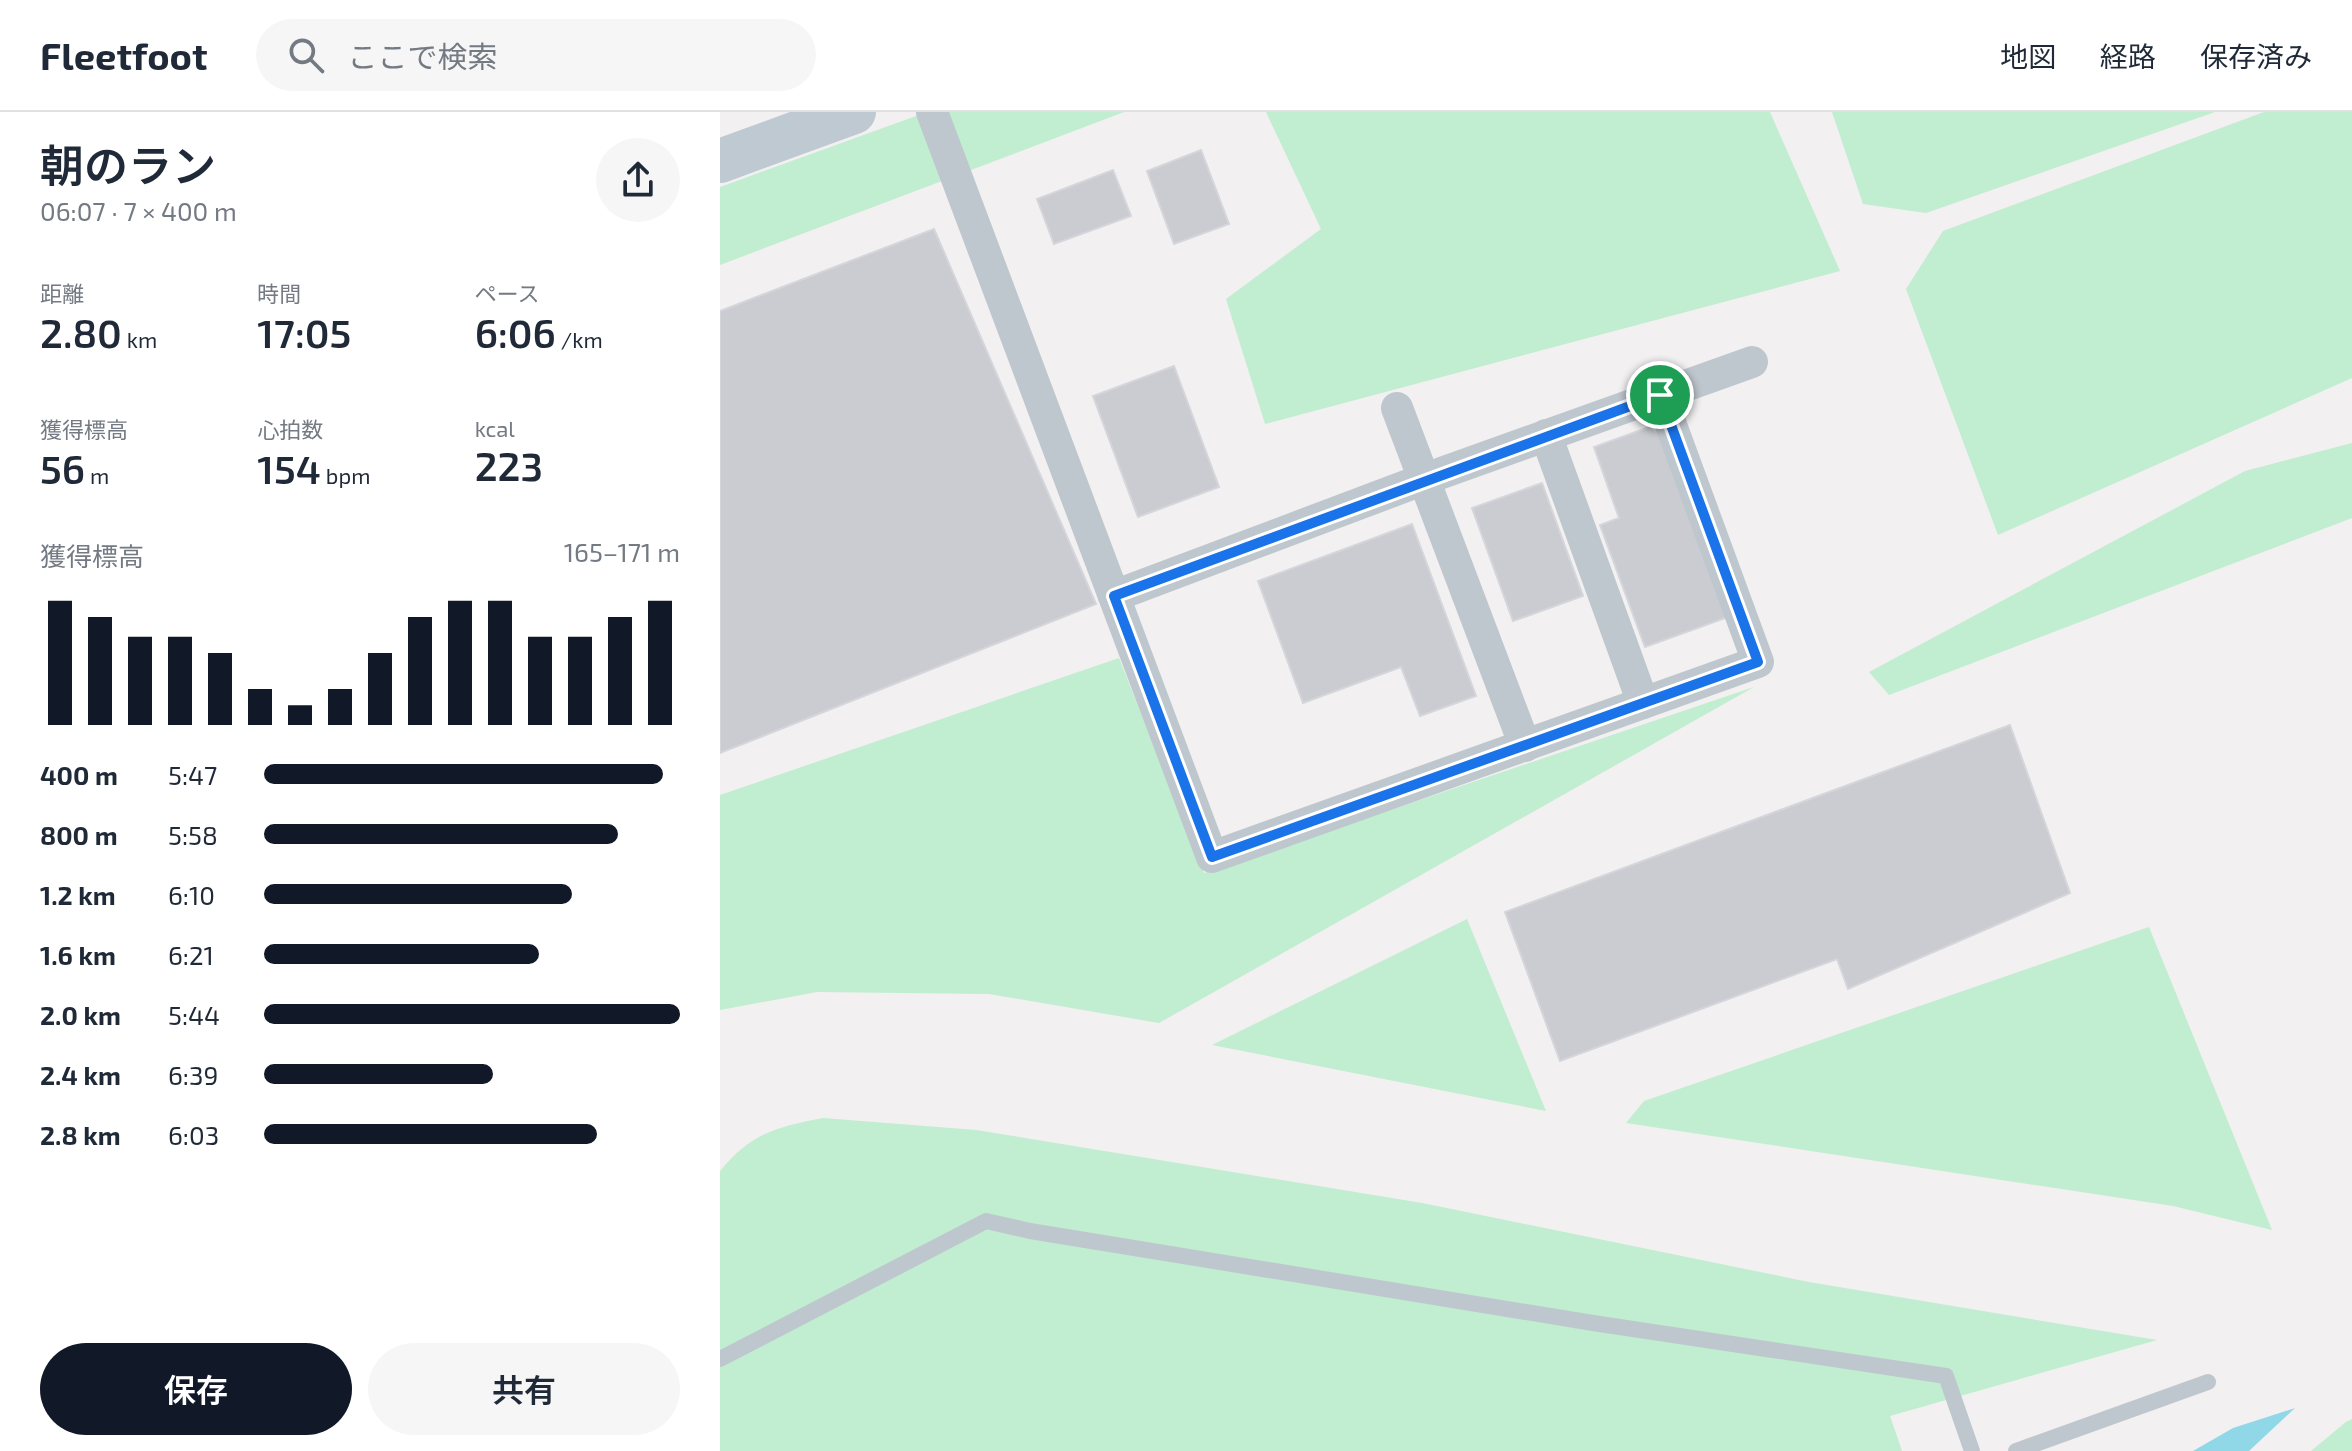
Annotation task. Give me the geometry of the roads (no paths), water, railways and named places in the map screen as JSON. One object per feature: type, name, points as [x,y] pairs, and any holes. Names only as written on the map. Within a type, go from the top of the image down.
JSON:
[{"type":"street","points":[[720,161],[854,112]]},
{"type":"street","points":[[932,112],[1212,857],[1758,662],[1660,395]]},
{"type":"street","points":[[1114,596],[1422,480],[1752,362]]},
{"type":"street","points":[[1397,408],[1525,746]]},
{"type":"street","points":[[1546,435],[1643,703]]},
{"type":"lane","points":[[720,1359],[986,1221],[1030,1231],[1593,1323],[1946,1376],[1972,1451]]},
{"type":"lane","points":[[2016,1451],[2208,1382]]},
{"type":"water","points":[[2295,1408],[2249,1451],[2193,1451],[2233,1428]]}]
